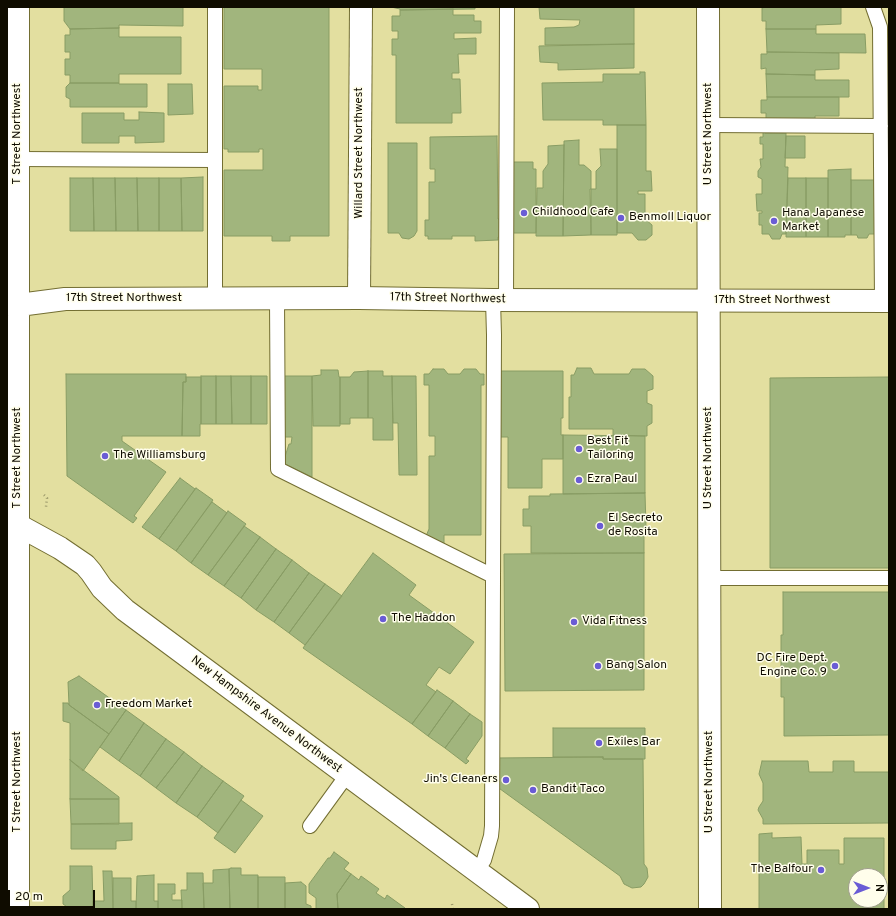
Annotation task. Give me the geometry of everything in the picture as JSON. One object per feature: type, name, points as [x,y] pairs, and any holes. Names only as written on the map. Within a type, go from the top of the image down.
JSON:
[{"type":"main road","name":"T Street Northwest","points":[[18,7],[18,160],[13,304],[12,522],[12,802],[18,909]]},
{"type":"main road","name":"Willard Street Northwest","points":[[359,298],[361,7]]},
{"type":"main road","name":"U Street Northwest","points":[[708,7],[710,909]]},
{"type":"main road","name":"17th Street Northwest","points":[[13,304],[65,299],[359,298],[886,301]]},
{"type":"main road","name":"New Hampshire Avenue Northwest","points":[[12,522],[60,548],[85,565],[102,588],[125,610],[528,909]]},
{"type":"lane","points":[[215,7],[215,299]]},
{"type":"lane","points":[[477,870],[484,860],[491,836],[492,826],[493,576],[507,7]]},
{"type":"lane","points":[[873,7],[880,27],[886,301]]},
{"type":"lane","points":[[708,125],[881,126]]},
{"type":"lane","points":[[18,160],[215,160]]},
{"type":"lane","points":[[277,299],[278,469],[493,576]]},
{"type":"lane","points":[[710,578],[889,578]]},
{"type":"lane","points":[[310,826],[347,775]]},
{"type":"path","points":[[46,509],[47,498]]},
{"type":"path","points":[[452,904],[453,909]]},
{"type":"building","points":[[64,7],[183,7],[183,26],[119,25],[119,28],[70,29],[64,21]]},
{"type":"building","points":[[224,7],[329,7],[329,236],[290,236],[290,241],[272,241],[272,236],[224,236],[224,170],[263,170],[263,149],[259,149],[259,152],[228,152],[228,149],[224,149],[224,86],[258,86],[258,90],[262,90],[262,69],[224,69]]},
{"type":"building","points":[[391,7],[475,7],[475,9],[400,10]]},
{"type":"building","points":[[539,7],[634,7],[634,44],[545,45],[545,28],[574,27],[579,25],[580,20],[540,19]]},
{"type":"building","points":[[841,7],[841,24],[816,25],[816,29],[766,29],[766,21],[762,21],[762,8]]},
{"type":"building","points":[[453,9],[453,15],[474,15],[474,21],[481,21],[481,33],[454,33],[454,39],[476,38],[476,54],[458,54],[459,73],[452,73],[452,79],[460,79],[461,113],[452,113],[452,123],[396,123],[396,55],[392,55],[392,39],[398,39],[398,31],[392,31],[392,16],[400,16],[400,10]]},
{"type":"building","points":[[119,28],[119,37],[181,37],[181,74],[119,74],[119,83],[70,83],[70,75],[65,75],[65,59],[70,59],[70,52],[65,52],[65,35],[70,35],[70,29]]},
{"type":"building","points":[[766,29],[816,29],[816,34],[865,34],[866,53],[767,52]]},
{"type":"building","points":[[634,44],[634,68],[558,70],[558,63],[540,62],[539,46]]},
{"type":"building","points":[[767,52],[839,53],[839,69],[815,70],[815,75],[766,74],[766,68],[761,69],[761,54],[767,54]]},
{"type":"building","points":[[640,72],[645,72],[646,125],[603,125],[603,120],[543,120],[542,83],[603,82],[603,74],[640,74]]},
{"type":"building","points":[[766,74],[815,75],[815,80],[849,80],[849,97],[767,97]]},
{"type":"building","points":[[70,83],[147,84],[147,107],[70,107],[70,99],[66,97],[66,87]]},
{"type":"building","points":[[168,84],[192,84],[193,114],[168,115]]},
{"type":"building","points":[[767,97],[839,97],[839,116],[815,116],[815,119],[766,119],[766,113],[761,113],[761,100],[767,100]]},
{"type":"building","points":[[139,112],[164,113],[164,142],[135,143],[135,136],[119,136],[119,143],[82,143],[82,113],[124,113],[124,120],[139,120]]},
{"type":"building","points":[[617,125],[646,125],[646,171],[651,171],[652,191],[638,191],[638,194],[645,194],[645,219],[652,225],[652,235],[646,240],[638,240],[632,233],[617,233]]},
{"type":"building","points":[[763,131],[765,131],[765,133],[786,133],[785,167],[788,167],[786,234],[782,234],[780,239],[772,239],[769,234],[762,234],[762,225],[759,225],[759,213],[762,213],[762,211],[757,211],[756,194],[762,194],[762,179],[758,177],[758,171],[761,167],[760,159],[763,159],[763,144],[760,144],[760,137],[763,137]]},
{"type":"building","points":[[497,136],[498,219],[501,219],[501,237],[498,237],[498,240],[475,241],[475,236],[452,236],[452,239],[428,239],[428,236],[425,236],[425,220],[429,220],[429,182],[435,182],[435,169],[430,169],[430,137]]},
{"type":"building","points":[[786,136],[805,136],[805,158],[785,158]]},
{"type":"building","points":[[579,140],[579,165],[584,165],[591,171],[591,235],[563,236],[564,141]]},
{"type":"building","points":[[388,143],[417,143],[417,231],[414,236],[409,239],[402,238],[399,233],[388,233]]},
{"type":"building","points":[[564,145],[563,236],[536,236],[537,188],[543,188],[543,171],[548,164],[548,146]]},
{"type":"building","points":[[600,149],[617,149],[617,235],[591,235],[590,189],[596,189],[596,171],[601,166]]},
{"type":"building","points":[[511,162],[533,162],[533,169],[536,169],[536,233],[511,233]]},
{"type":"building","points":[[851,169],[851,235],[845,235],[845,237],[828,237],[828,170]]},
{"type":"building","points":[[203,177],[203,231],[182,231],[181,178]]},
{"type":"building","points":[[70,178],[93,178],[94,231],[70,231]]},
{"type":"building","points":[[93,178],[115,178],[116,231],[94,231]]},
{"type":"building","points":[[115,178],[137,178],[138,231],[116,231]]},
{"type":"building","points":[[137,178],[159,178],[159,231],[138,231]]},
{"type":"building","points":[[159,178],[181,178],[182,231],[159,231]]},
{"type":"building","points":[[788,178],[806,178],[806,237],[786,237]]},
{"type":"building","points":[[806,178],[828,178],[828,237],[806,237]]},
{"type":"building","points":[[851,180],[874,180],[875,234],[869,234],[867,238],[858,238],[857,235],[851,235]]},
{"type":"building","points":[[577,368],[591,368],[594,374],[629,374],[632,369],[645,369],[653,376],[653,389],[647,391],[647,403],[652,405],[652,423],[647,426],[647,436],[613,435],[613,429],[569,429],[571,375],[574,375]]},
{"type":"building","points":[[433,369],[444,369],[448,374],[460,374],[464,369],[476,369],[480,374],[484,374],[484,385],[481,385],[481,535],[444,535],[444,545],[426,536],[429,529],[429,456],[435,456],[435,436],[429,436],[429,385],[424,385],[424,374],[429,374]]},
{"type":"building","points":[[321,370],[338,370],[340,377],[340,426],[313,426],[312,376],[321,375]]},
{"type":"building","points":[[368,371],[368,418],[350,418],[350,424],[340,424],[340,377],[350,377],[354,372]]},
{"type":"building","points":[[368,371],[383,371],[383,376],[392,376],[393,440],[373,440],[373,418],[368,418]]},
{"type":"building","points":[[497,371],[563,371],[563,418],[561,418],[561,435],[563,435],[563,459],[542,459],[542,488],[508,488],[508,437],[498,437]]},
{"type":"building","name":"The Williamsburg","points":[[66,374],[186,374],[186,382],[183,382],[182,436],[122,436],[122,441],[166,472],[134,516],[137,518],[133,523],[67,476]]},
{"type":"building","points":[[201,376],[216,376],[216,424],[201,424]]},
{"type":"building","points":[[216,376],[231,376],[232,424],[216,424]]},
{"type":"building","points":[[231,376],[251,376],[251,424],[232,424]]},
{"type":"building","points":[[251,376],[267,376],[267,424],[251,424]]},
{"type":"building","points":[[282,376],[312,376],[312,477],[283,463],[289,444],[291,444],[292,437],[283,437]]},
{"type":"building","points":[[392,376],[416,376],[417,475],[399,475],[398,423],[393,423]]},
{"type":"building","points":[[186,377],[201,377],[200,436],[182,436],[183,382],[186,382]]},
{"type":"building","points":[[889,377],[889,568],[770,568],[770,378]]},
{"type":"building","points":[[563,435],[645,436],[645,493],[563,494]]},
{"type":"building","points":[[180,478],[195,489],[159,539],[142,527]]},
{"type":"building","points":[[196,488],[213,500],[176,551],[159,539]]},
{"type":"building","points":[[645,493],[646,528],[644,528],[644,553],[531,553],[531,526],[523,526],[523,509],[529,509],[529,496],[550,496],[550,494]]},
{"type":"building","points":[[212,502],[227,513],[191,563],[176,551]]},
{"type":"building","points":[[228,511],[246,524],[208,575],[191,563]]},
{"type":"building","points":[[244,526],[260,537],[224,586],[208,575]]},
{"type":"building","points":[[260,537],[276,549],[241,598],[224,586]]},
{"type":"building","points":[[276,549],[292,560],[256,610],[241,598]]},
{"type":"building","name":"The Haddon","points":[[373,553],[416,585],[409,595],[474,642],[450,674],[439,667],[426,685],[436,692],[412,724],[303,648]]},
{"type":"building","name":"Vida Fitness","points":[[644,553],[644,690],[505,691],[504,554]]},
{"type":"building","points":[[292,560],[309,573],[274,622],[256,610]]},
{"type":"building","points":[[309,573],[325,584],[289,633],[274,622]]},
{"type":"building","points":[[325,584],[342,596],[305,645],[289,633]]},
{"type":"building","name":"DC Fire Dept. Engine Co. 9","points":[[783,592],[889,592],[889,735],[784,736],[784,697],[781,697]]},
{"type":"building","points":[[79,676],[126,710],[109,734],[69,705],[68,682]]},
{"type":"building","points":[[437,690],[453,701],[428,736],[412,724]]},
{"type":"building","points":[[453,701],[470,714],[445,748],[428,736]]},
{"type":"building","points":[[63,703],[68,703],[109,734],[83,771],[70,760],[70,723],[63,721]]},
{"type":"building","points":[[126,710],[144,723],[119,761],[100,747]]},
{"type":"building","points":[[470,714],[482,722],[482,736],[466,759],[469,761],[466,764],[445,748]]},
{"type":"building","points":[[144,723],[166,739],[140,776],[119,761]]},
{"type":"building","name":"Exiles Bar","points":[[553,728],[645,728],[645,759],[553,757]]},
{"type":"building","points":[[166,739],[184,752],[156,788],[140,776]]},
{"type":"building","points":[[184,752],[202,766],[176,803],[156,788]]},
{"type":"building","points":[[603,757],[603,759],[643,759],[644,864],[647,868],[648,877],[641,887],[632,888],[624,884],[620,876],[496,786],[496,758]]},
{"type":"building","points":[[70,760],[119,797],[119,799],[70,799]]},
{"type":"building","points":[[762,761],[808,761],[809,772],[833,772],[833,761],[854,761],[854,772],[889,772],[889,823],[763,824],[763,819],[758,810],[763,801],[763,783],[759,774]]},
{"type":"building","points":[[202,766],[223,781],[197,817],[176,803]]},
{"type":"building","points":[[223,781],[244,796],[218,833],[197,817]]},
{"type":"building","points":[[70,799],[119,799],[119,824],[71,824]]},
{"type":"building","points":[[241,800],[263,816],[235,853],[214,838]]},
{"type":"building","points":[[132,823],[132,840],[116,841],[116,849],[71,849],[71,824]]},
{"type":"building","name":"The Balfour","points":[[772,833],[772,838],[801,837],[802,864],[807,864],[807,850],[839,850],[839,864],[844,864],[844,838],[884,838],[884,868],[848,868],[848,908],[884,909],[759,909],[759,834]]},
{"type":"building","points":[[334,852],[349,863],[344,869],[351,874],[337,894],[338,909],[316,909],[316,898],[309,893],[309,884]]},
{"type":"building","points":[[70,866],[92,866],[93,909],[70,909],[63,904],[63,896],[70,890]]},
{"type":"building","points":[[241,868],[241,875],[258,875],[258,909],[230,909],[229,869]]},
{"type":"building","points":[[229,869],[230,909],[204,909],[203,883],[213,883],[213,870]]},
{"type":"building","points":[[103,871],[112,871],[113,909],[93,909],[93,901],[104,901]]},
{"type":"building","points":[[187,873],[203,873],[204,909],[182,909],[181,890],[187,890]]},
{"type":"building","points":[[351,874],[359,880],[361,876],[379,889],[376,893],[385,899],[387,895],[405,908],[338,909],[337,894]]},
{"type":"building","points":[[154,875],[154,901],[158,901],[158,909],[136,909],[137,876]]},
{"type":"building","points":[[258,877],[285,877],[285,909],[258,909]]},
{"type":"building","points":[[113,878],[131,878],[131,901],[136,901],[136,909],[113,909]]},
{"type":"building","points":[[301,882],[306,886],[306,904],[311,906],[311,909],[285,909],[285,883]]},
{"type":"building","points":[[158,884],[175,884],[175,894],[172,894],[172,900],[182,900],[182,909],[158,909]]},
{"type":"place","name":"Childhood Cafe","points":[[524,213]]},
{"type":"place","name":"Benmoll Liquor","points":[[621,218]]},
{"type":"place","name":"Hana Japanese Market","points":[[774,221]]},
{"type":"place","name":"Best Fit Tailoring","points":[[579,449]]},
{"type":"place","name":"The Williamsburg","points":[[105,456]]},
{"type":"place","name":"Ezra Paul","points":[[579,480]]},
{"type":"place","name":"El Secreto de Rosita","points":[[600,526]]},
{"type":"place","name":"The Haddon","points":[[383,619]]},
{"type":"place","name":"Vida Fitness","points":[[574,622]]},
{"type":"place","name":"Bang Salon","points":[[598,666]]},
{"type":"place","name":"DC Fire Dept. Engine Co. 9","points":[[835,666]]},
{"type":"place","name":"Freedom Market","points":[[97,705]]},
{"type":"place","name":"Exiles Bar","points":[[599,743]]},
{"type":"place","name":"Jin's Cleaners","points":[[506,780]]},
{"type":"place","name":"Bandit Taco","points":[[533,790]]},
{"type":"place","name":"The Balfour","points":[[821,870]]}]
